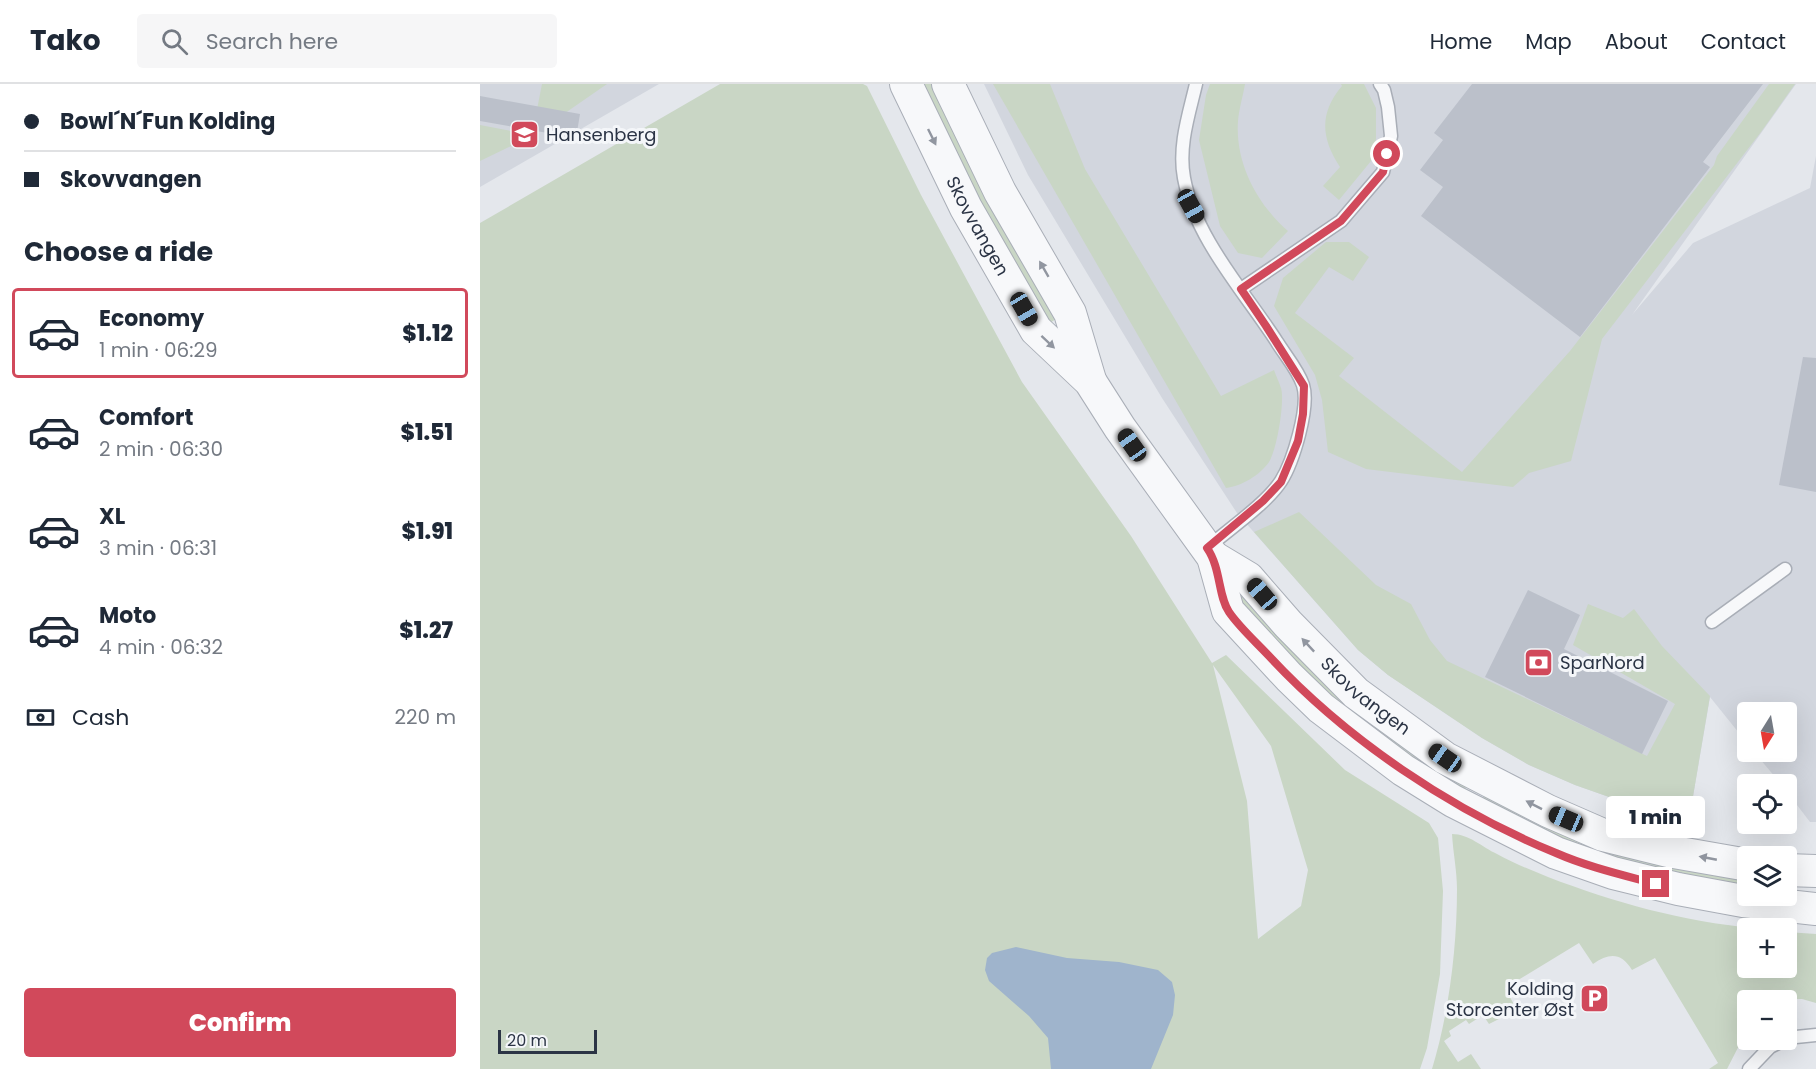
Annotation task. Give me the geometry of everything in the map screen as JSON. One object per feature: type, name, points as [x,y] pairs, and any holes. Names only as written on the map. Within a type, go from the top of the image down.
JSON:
[{"type":"street","name":"Skovvangen","points":[[906,84],[966,208],[1036,330],[1090,381],[1120,428],[1210,553],[1228,611],[1321,708],[1403,770],[1453,801],[1556,854],[1613,873],[1678,889],[1743,901],[1816,909]]},
{"type":"street","name":"Skovvangen","points":[[948,84],[1000,192],[1070,313],[1090,381]]},
{"type":"street","name":"Skovvangen","points":[[1210,553],[1248,578],[1288,624],[1356,693],[1445,758],[1548,811],[1603,835],[1668,851],[1737,863]]},
{"type":"street","points":[[1797,870],[1816,871]]},
{"type":"lane","points":[[1196,84],[1184,132],[1183,175],[1191,206],[1220,259],[1304,386],[1303,414],[1298,441],[1281,482],[1210,553]]},
{"type":"lane","points":[[1241,289],[1341,221],[1383,172],[1390,136],[1388,107],[1384,90],[1380,84]]},
{"type":"lane","points":[[1712,622],[1785,569]]},
{"type":"lane","points":[[1797,1037],[1816,1035]]},
{"type":"lane","points":[[1749,1069],[1767,1050]]},
{"type":"shaded area","name":"Hansenberg","points":[[480,84],[659,84],[480,187]]},
{"type":"shaded area","points":[[984,84],[1796,84],[1632,315],[1693,243],[1810,188],[1816,156],[1816,822],[1810,822],[1797,805],[1797,774],[1773,774],[1762,762],[1797,762],[1797,702],[1737,702],[1737,731],[1710,697],[1689,820],[1629,804],[1575,785],[1529,765],[1482,738],[1388,675],[1358,650],[1237,513],[1162,398],[1028,175]]},
{"type":"green space","points":[[542,84],[607,84],[532,136],[480,161],[480,125],[532,135]]},
{"type":"green space","points":[[720,84],[863,84],[867,86],[921,195],[1022,382],[1131,536],[1212,663],[1226,655],[1345,770],[1429,823],[1438,838],[1443,891],[1440,974],[1427,1048],[1420,1069],[480,1069],[480,223]],"holes":[[[1213,665],[1271,746],[1308,870],[1301,906],[1258,939],[1247,801]]]},
{"type":"green space","points":[[917,84],[936,84],[1059,317],[1050,323],[1037,312]]},
{"type":"green space","points":[[993,84],[1050,84],[1085,169],[1221,396],[1274,370],[1282,394],[1277,437],[1269,462],[1250,479],[1226,488]]},
{"type":"green space","points":[[1210,84],[1245,84],[1238,121],[1238,137],[1244,167],[1258,195],[1288,231],[1262,258],[1238,253],[1220,226],[1199,140],[1206,95]]},
{"type":"green space","points":[[1341,84],[1364,84],[1376,108],[1376,139],[1371,161],[1339,200],[1323,186],[1340,167],[1329,146],[1325,126],[1329,106],[1342,86]]},
{"type":"green space","points":[[1769,84],[1795,84],[1761,132],[1602,339],[1571,461],[1529,473],[1513,487],[1366,469],[1328,452],[1322,400],[1315,375],[1274,306],[1283,278],[1326,242],[1349,242],[1369,257],[1353,281],[1329,267],[1295,313],[1354,358],[1339,376],[1462,472],[1570,351],[1714,165],[1717,156]]},
{"type":"green space","points":[[1299,512],[1376,585],[1411,604],[1430,640],[1447,661],[1647,756],[1675,704],[1573,645],[1588,604],[1623,618],[1634,609],[1662,646],[1710,696],[1689,820],[1629,804],[1575,785],[1529,765],[1482,738],[1388,675],[1358,650],[1254,532]]},
{"type":"green space","points":[[1239,580],[1474,785],[1452,792],[1326,699],[1228,589]]},
{"type":"green space","points":[[1492,794],[1737,873],[1737,891],[1618,864],[1471,802]]},
{"type":"green space","points":[[1452,834],[1470,838],[1529,869],[1598,895],[1675,916],[1737,926],[1737,978],[1797,978],[1797,933],[1816,934],[1816,1003],[1797,999],[1797,990],[1737,990],[1737,1050],[1727,1069],[1709,1069],[1718,1063],[1655,958],[1632,970],[1624,960],[1614,956],[1593,964],[1579,943],[1505,988],[1517,1010],[1489,1024],[1483,1015],[1469,1024],[1466,1020],[1449,1031],[1451,1036],[1444,1041],[1458,1062],[1471,1054],[1481,1069],[1432,1069],[1443,1026],[1454,957],[1456,875]]},
{"type":"water","points":[[1016,947],[1067,958],[1119,962],[1158,970],[1172,982],[1175,995],[1173,1015],[1151,1069],[1051,1069],[1048,1038],[1029,1016],[989,981],[985,970],[987,958],[992,953]]},
{"type":"building","points":[[1472,84],[1763,84],[1703,162],[1710,167],[1580,337],[1421,216],[1443,187],[1420,170],[1443,140],[1434,133]]},
{"type":"building","points":[[480,96],[580,114],[576,138],[480,121]]},
{"type":"building","points":[[1803,357],[1816,358],[1816,492],[1779,485]]},
{"type":"building","points":[[1528,590],[1580,615],[1564,649],[1668,701],[1642,754],[1485,677]]},
{"type":"place","name":"Hansenberg","points":[[525,135]]},
{"type":"place","name":"SparNord","points":[[1539,663]]},
{"type":"place","name":"Kolding Storcenter Øst","points":[[1595,999]]},
{"type":"route","points":[[1387,154],[1383,172],[1341,221],[1241,289],[1304,386],[1303,414],[1298,441],[1281,482],[1263,501],[1207,548],[1213,557],[1228,611],[1321,708],[1403,770],[1453,801],[1556,854],[1613,873],[1656,884]]}]
